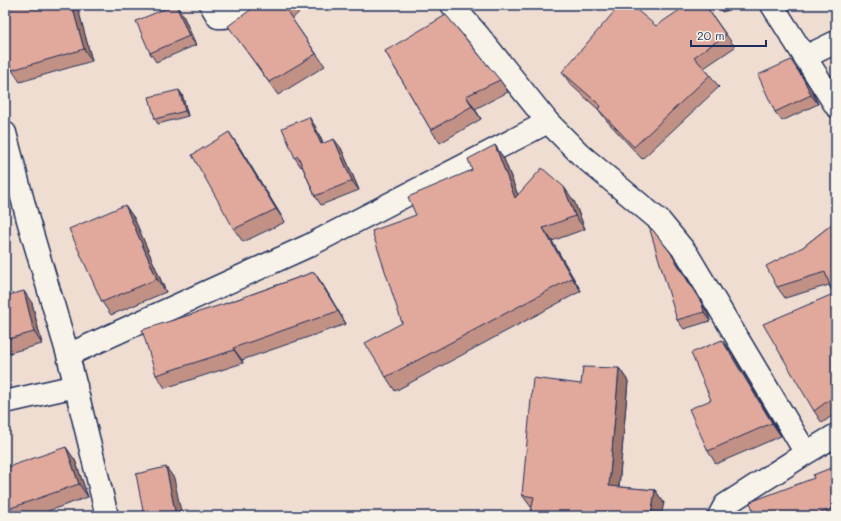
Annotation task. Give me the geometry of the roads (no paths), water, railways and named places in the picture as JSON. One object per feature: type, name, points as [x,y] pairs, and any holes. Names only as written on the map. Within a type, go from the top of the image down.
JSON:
[{"type":"street","points":[[211,5],[218,17],[227,17],[237,13],[248,5]]},
{"type":"street","points":[[452,5],[548,122],[581,155],[660,221],[687,254],[806,453]]},
{"type":"street","points":[[772,5],[836,106]]},
{"type":"street","points":[[805,57],[836,42]]},
{"type":"street","points":[[68,355],[308,246],[548,122]]},
{"type":"street","points":[[5,133],[28,220],[68,355],[107,516]]},
{"type":"street","points":[[5,402],[76,386]]},
{"type":"street","points":[[719,516],[725,505],[806,453],[836,436]]}]
